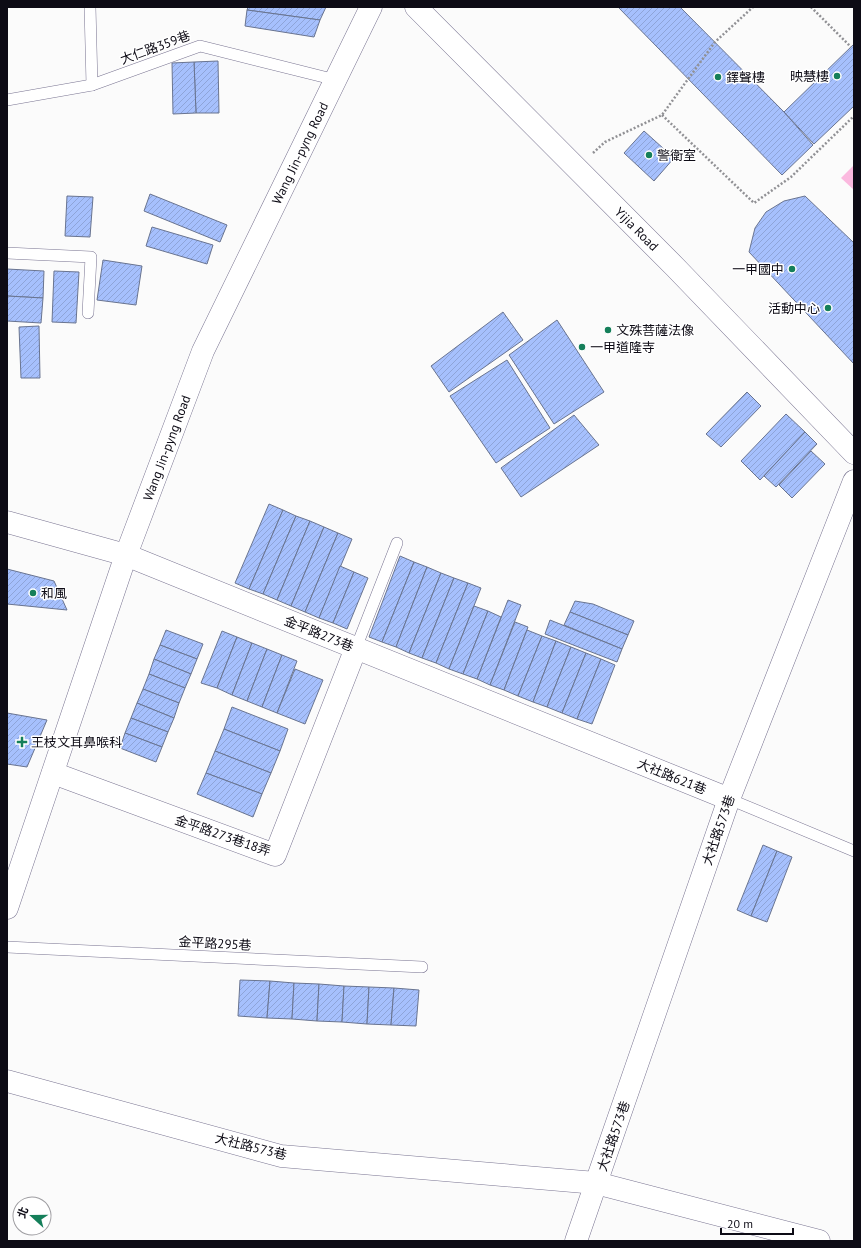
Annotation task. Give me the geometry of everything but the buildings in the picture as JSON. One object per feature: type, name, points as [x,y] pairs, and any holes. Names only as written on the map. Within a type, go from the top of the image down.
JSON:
[{"type":"street","name":"Wang Jin-pyng Road","points":[[7,908],[126,555],[203,351],[371,7]]},
{"type":"street","name":"Yijia Road","points":[[416,7],[675,267],[854,453]]},
{"type":"street","name":"大社路573巷","points":[[596,1183],[729,799],[854,481]]},
{"type":"street","name":"金平路273巷","points":[[7,522],[126,555],[512,711]]},
{"type":"street","name":"金平路273巷18弄","points":[[53,773],[275,854],[356,648]]},
{"type":"street","name":"大社路621巷","points":[[512,711],[729,799]]},
{"type":"street","name":"大社路573巷","points":[[7,1081],[281,1156],[596,1183],[819,1241]]},
{"type":"street","points":[[576,1241],[596,1183]]},
{"type":"lane","points":[[90,7],[92,85]]},
{"type":"lane","name":"大仁路359巷","points":[[7,100],[92,85],[200,46],[336,80]]},
{"type":"lane","points":[[7,253],[90,257],[88,313]]},
{"type":"lane","points":[[356,648],[397,543]]},
{"type":"lane","name":"大社路621巷","points":[[729,799],[854,851]]},
{"type":"lane","name":"金平路295巷","points":[[7,947],[422,967]]},
{"type":"path","points":[[577,169],[605,142],[662,115],[715,42],[753,7]]},
{"type":"path","points":[[811,7],[851,47]]},
{"type":"path","points":[[662,115],[754,203],[790,178],[854,116]]},
{"type":"shaded area","points":[[854,165],[854,190],[841,178]]},
{"type":"place","name":"映慧樓","points":[[837,76]]},
{"type":"place","name":"鐸聲樓","points":[[718,77]]},
{"type":"place","name":"警衛室","points":[[649,155]]},
{"type":"place","name":"一甲國中","points":[[792,269]]},
{"type":"place","name":"活動中心","points":[[828,308]]},
{"type":"place","name":"文殊菩薩法像","points":[[608,330]]},
{"type":"place","name":"一甲道隆寺","points":[[582,347]]},
{"type":"place","name":"和風","points":[[33,593]]},
{"type":"place","name":"王枝文耳鼻喉科","points":[[22,742]]}]
